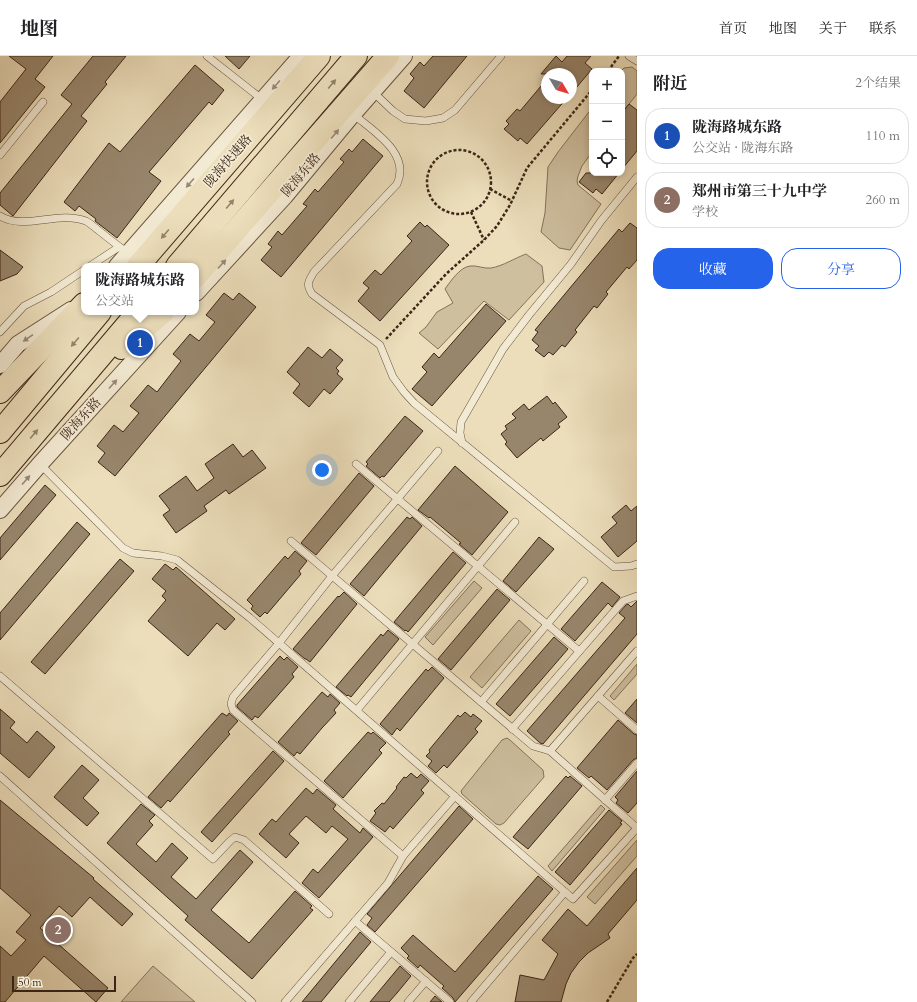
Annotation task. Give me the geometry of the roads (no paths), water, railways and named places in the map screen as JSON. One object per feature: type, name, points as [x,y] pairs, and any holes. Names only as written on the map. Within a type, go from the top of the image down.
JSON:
[{"type":"highway","name":"陇海快速路","points":[[129,255],[319,56]]},
{"type":"highway","points":[[180,263],[356,56]]},
{"type":"highway","points":[[199,273],[388,56]]},
{"type":"highway","points":[[0,392],[81,306]]},
{"type":"highway","points":[[0,432],[98,315]]},
{"type":"highway","points":[[0,475],[135,315]]},
{"type":"highway","points":[[56,408],[159,315]]},
{"type":"street","points":[[120,263],[129,255],[301,56]]},
{"type":"street","name":"陇海东路","points":[[199,290],[285,196],[353,114],[404,56]]},
{"type":"street","points":[[0,365],[18,344],[81,305]]},
{"type":"street","name":"陇海东路","points":[[0,510],[175,315]]},
{"type":"lane","points":[[207,56],[264,100]]},
{"type":"lane","points":[[373,92],[405,119],[426,122],[443,118],[455,110],[501,56]]},
{"type":"lane","points":[[629,56],[637,61]]},
{"type":"lane","points":[[0,155],[43,102]]},
{"type":"lane","points":[[353,114],[389,145],[396,155],[400,168],[400,178],[397,184],[314,272],[309,281],[308,287],[312,294],[380,345],[393,377],[404,392],[414,403],[462,443],[614,567],[631,566],[637,564]]},
{"type":"lane","points":[[462,443],[460,433],[461,422],[503,350],[529,315],[572,264],[601,221],[637,177]]},
{"type":"lane","points":[[0,216],[16,222],[58,218],[82,220],[87,222],[129,255]]},
{"type":"lane","points":[[101,263],[129,255]]},
{"type":"lane","points":[[0,332],[24,306],[51,292],[81,272]]},
{"type":"lane","points":[[403,856],[233,710],[231,704],[233,697],[279,643],[332,576],[438,451]]},
{"type":"lane","points":[[40,464],[123,548],[133,553],[162,556],[177,560],[279,643],[573,899],[637,828],[550,751],[533,746],[512,729],[291,541]]},
{"type":"lane","points":[[356,464],[579,652]]},
{"type":"lane","points":[[357,710],[515,522]]},
{"type":"lane","points":[[481,702],[584,581]]},
{"type":"lane","points":[[512,729],[623,601],[637,596]]},
{"type":"lane","points":[[550,751],[637,651]]},
{"type":"lane","points":[[0,676],[213,859],[235,837],[244,840],[329,914]]},
{"type":"lane","points":[[598,696],[637,730]]},
{"type":"lane","points":[[605,800],[637,763]]},
{"type":"lane","points":[[0,776],[252,1002]]},
{"type":"lane","points":[[285,1002],[388,883],[403,856],[455,796]]},
{"type":"lane","points":[[474,1001],[565,892]]},
{"type":"lane","points":[[355,921],[450,1002]]},
{"type":"lane","points":[[349,1002],[392,952]]},
{"type":"lane","points":[[408,1002],[426,981]]},
{"type":"place","name":"陇海路城东路","points":[[140,343]]},
{"type":"place","name":"郑州市第三十九中学","points":[[58,930]]}]
